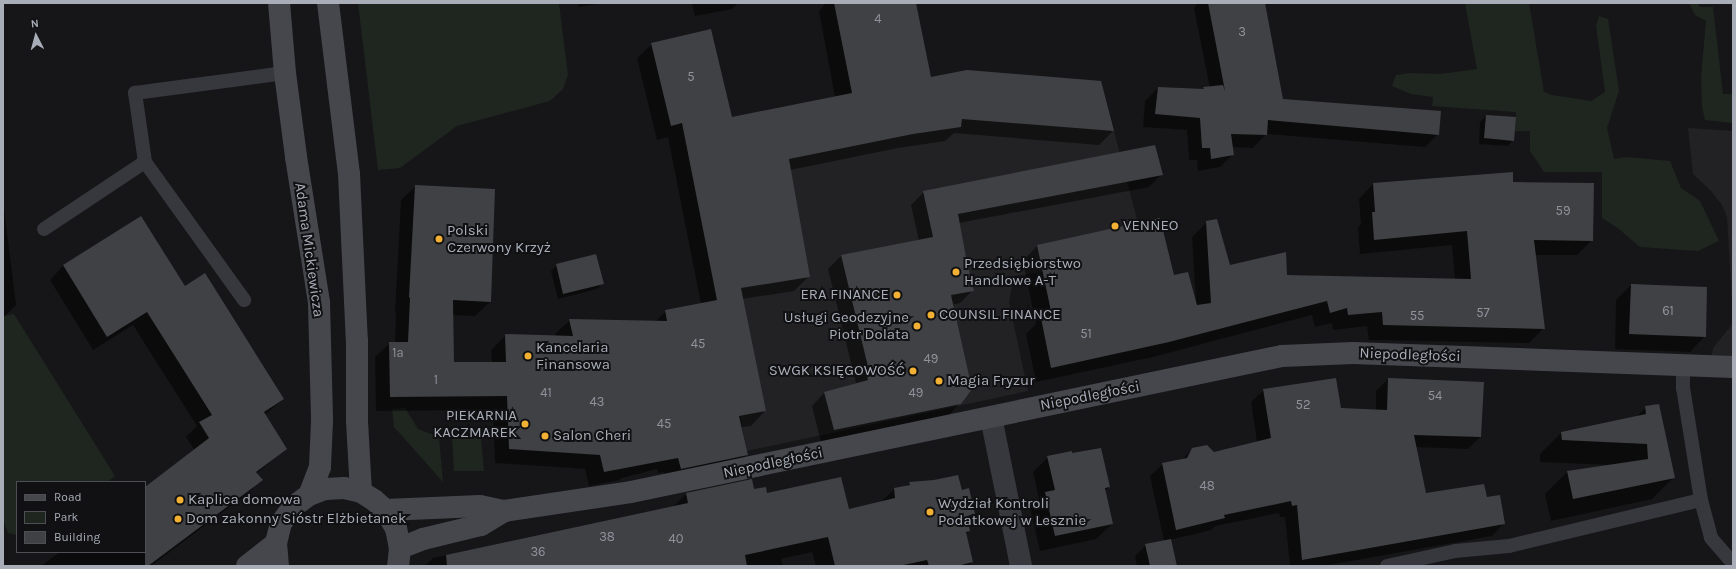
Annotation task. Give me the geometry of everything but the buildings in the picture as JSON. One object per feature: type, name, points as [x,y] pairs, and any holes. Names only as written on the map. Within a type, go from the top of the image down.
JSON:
[{"type":"street","name":"Adama Mickiewicza","points":[[279,3],[285,72],[296,157],[319,303],[322,421],[320,467],[309,495]]},
{"type":"street","points":[[328,3],[349,174],[357,341],[357,420],[361,492]]},
{"type":"street","name":"Niepodległości","points":[[385,510],[480,506],[504,511],[631,492],[1282,356],[1353,353],[1733,367]]},
{"type":"street","points":[[991,416],[1021,566]]},
{"type":"street","points":[[278,566],[276,543],[281,524],[293,507],[309,495],[326,489],[344,488],[361,492],[374,500],[385,510],[396,528],[399,557]]},
{"type":"street","name":"Niepodległości","points":[[399,557],[423,539],[481,525],[504,511]]},
{"type":"street","points":[[246,566],[276,543]]},
{"type":"lane","points":[[244,300],[145,162],[135,93],[285,72]]},
{"type":"lane","points":[[44,229],[145,162]]},
{"type":"lane","points":[[1683,366],[1683,388],[1701,500],[1711,538],[1733,564]]},
{"type":"lane","points":[[1387,566],[1455,551],[1509,546],[1701,500]]},
{"type":"shaded area","points":[[967,70],[1101,81],[1145,250],[1043,272],[1014,276],[1009,302],[1028,391],[747,451],[683,127]]},
{"type":"shaded area","points":[[1688,128],[1733,131],[1733,316],[1727,217],[1722,205],[1711,191],[1693,174]]},
{"type":"shaded area","points":[[1733,316],[1733,368],[1710,367],[1713,348],[1731,326]]},
{"type":"green space","points":[[358,3],[559,3],[568,75],[563,89],[550,101],[457,126],[400,168],[378,170]]},
{"type":"green space","points":[[1465,3],[1529,3],[1544,92],[1552,95],[1591,101],[1605,92],[1596,25],[1599,16],[1608,19],[1619,91],[1607,128],[1614,159],[1626,157],[1670,161],[1681,188],[1700,201],[1719,241],[1698,251],[1640,247],[1619,229],[1602,218],[1602,172],[1544,172],[1530,151],[1530,131],[1515,131],[1516,112],[1432,106],[1433,97],[1411,94],[1392,86],[1396,75],[1411,73],[1440,74],[1477,69]]},
{"type":"green space","points":[[1689,3],[1698,3],[1700,7],[1713,7],[1723,94],[1733,94],[1733,123],[1705,120],[1702,107],[1701,77],[1706,21],[1695,15]]},
{"type":"green space","points":[[14,314],[115,476],[108,481],[16,481],[16,535],[8,533],[3,519],[3,316]]},
{"type":"green space","points":[[405,408],[418,429],[439,437],[443,482],[394,427],[392,409]]},
{"type":"green space","points":[[481,438],[484,471],[454,471],[452,439]]},
{"type":"place","name":"VENNEO","points":[[1115,226]]},
{"type":"place","name":"Polski Czerwony Krzyż","points":[[439,239]]},
{"type":"place","name":"Przedsiębiorstwo Handlowe A-T","points":[[956,272]]},
{"type":"place","name":"ERA FINANCE","points":[[897,295]]},
{"type":"place","name":"COUNSIL FINANCE","points":[[931,315]]},
{"type":"place","name":"Usługi Geodezyjne Piotr Dolata","points":[[917,326]]},
{"type":"place","name":"Kancelaria Finansowa","points":[[528,356]]},
{"type":"place","name":"SWGK KSIĘGOWOŚĆ","points":[[913,371]]},
{"type":"place","name":"Magia Fryzur","points":[[939,381]]},
{"type":"place","name":"PIEKARNIA KACZMAREK","points":[[525,424]]},
{"type":"place","name":"Salon Cheri","points":[[545,436]]},
{"type":"place","name":"Kaplica domowa","points":[[180,500]]},
{"type":"place","name":"Wydział Kontroli Podatkowej w Lesznie","points":[[930,512]]},
{"type":"place","name":"Dom zakonny Sióstr Elżbietanek","points":[[178,519]]}]
